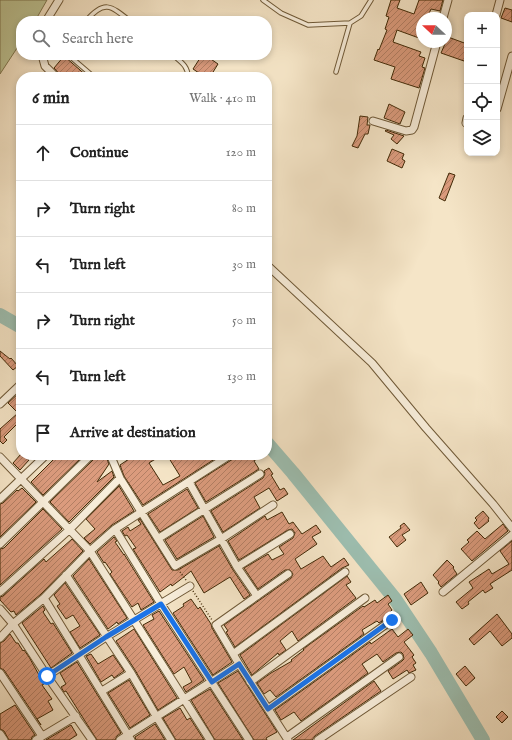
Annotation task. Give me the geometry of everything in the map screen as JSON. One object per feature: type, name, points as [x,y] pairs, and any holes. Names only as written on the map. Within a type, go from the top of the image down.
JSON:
[{"type":"street","points":[[49,16],[58,0]]},
{"type":"street","points":[[445,12],[448,0]]},
{"type":"street","points":[[497,12],[500,0]]},
{"type":"street","points":[[373,121],[406,131],[412,130],[434,48]]},
{"type":"street","points":[[500,98],[512,56]]},
{"type":"street","points":[[43,60],[45,66],[51,72]]},
{"type":"street","points":[[272,270],[372,363],[512,528]]},
{"type":"street","points":[[0,404],[16,389]]},
{"type":"street","points":[[0,457],[22,478],[69,530],[90,550],[210,740]]},
{"type":"street","points":[[0,499],[41,460]]},
{"type":"street","points":[[0,544],[86,460]]},
{"type":"street","points":[[112,460],[120,478],[176,566],[273,505]]},
{"type":"street","points":[[0,638],[13,624],[44,598],[90,550],[115,529],[222,460]]},
{"type":"street","points":[[158,538],[260,474]]},
{"type":"street","points":[[0,592],[69,530],[120,478]]},
{"type":"street","points":[[188,482],[221,539],[257,596]]},
{"type":"street","points":[[115,529],[161,604],[249,740]]},
{"type":"street","points":[[238,567],[290,534]]},
{"type":"street","points":[[443,592],[512,536]]},
{"type":"street","points":[[233,654],[345,572]]},
{"type":"street","points":[[288,574],[216,624],[250,682],[287,739],[399,657]]},
{"type":"street","points":[[66,575],[131,673],[171,740]]},
{"type":"street","points":[[47,676],[80,656],[106,637],[190,586]]},
{"type":"street","points":[[44,598],[130,737]]},
{"type":"street","points":[[250,682],[365,598]]},
{"type":"street","points":[[0,609],[13,624],[92,740]]},
{"type":"street","points":[[268,709],[392,620]]},
{"type":"street","points":[[120,740],[130,737],[156,716],[239,664]]},
{"type":"street","points":[[0,673],[39,738],[76,716]]},
{"type":"street","points":[[102,691],[131,673]]},
{"type":"street","points":[[318,740],[411,677]]},
{"type":"street","points":[[0,734],[4,740]]},
{"type":"lane","points":[[263,0],[281,13],[308,25],[350,23],[361,16],[371,0]]},
{"type":"lane","points":[[90,16],[94,10],[99,7],[107,6],[115,9],[124,16]]},
{"type":"lane","points":[[336,72],[350,23]]},
{"type":"lane","points":[[74,60],[88,72]]},
{"type":"lane","points":[[180,60],[185,64],[188,72]]},
{"type":"path","points":[[176,566],[216,624]]},
{"type":"green space","points":[[0,0],[47,0],[38,16],[16,16],[16,50],[0,74]]},
{"type":"building","points":[[391,0],[400,0],[397,8],[414,14],[419,0],[443,0],[440,11],[431,9],[430,12],[416,12],[416,37],[397,30],[393,42],[421,52],[419,56],[425,58],[422,67],[425,68],[419,88],[391,79],[395,67],[374,60],[387,30],[385,29],[389,17],[386,16]]},
{"type":"building","points":[[505,8],[512,10],[512,22],[501,18]]},
{"type":"building","points":[[452,38],[464,43],[464,61],[441,53],[443,48],[452,48]]},
{"type":"building","points":[[61,60],[69,60],[82,72],[58,72],[54,68]]},
{"type":"building","points":[[199,60],[212,60],[218,64],[213,72],[198,72],[193,69]]},
{"type":"building","points":[[389,104],[405,112],[400,124],[384,118]]},
{"type":"building","points":[[360,116],[368,117],[367,125],[370,125],[368,134],[365,134],[358,148],[352,146],[357,136]]},
{"type":"building","points":[[386,130],[404,136],[397,144],[391,139],[394,135],[385,131]]},
{"type":"building","points":[[392,149],[404,154],[402,159],[405,161],[402,168],[387,161]]},
{"type":"building","points":[[449,173],[455,175],[445,201],[439,198]]},
{"type":"building","points":[[0,351],[10,359],[11,358],[16,364],[16,368],[13,370],[0,356]]},
{"type":"building","points":[[16,396],[16,411],[8,403]]},
{"type":"building","points":[[16,415],[16,425],[4,437],[7,440],[3,444],[0,441],[0,429]]},
{"type":"building","points":[[16,460],[29,460],[20,470],[13,463]]},
{"type":"building","points":[[53,460],[79,460],[43,495],[31,482]]},
{"type":"building","points":[[93,460],[107,460],[109,464],[97,482],[112,471],[114,477],[69,522],[50,502]]},
{"type":"building","points":[[128,460],[154,460],[149,463],[163,485],[180,476],[170,460],[213,460],[143,505],[124,476],[120,465]]},
{"type":"building","points":[[231,460],[255,460],[254,461],[259,469],[206,502],[195,483]]},
{"type":"building","points":[[269,468],[273,474],[271,475],[280,490],[284,488],[288,494],[277,501],[269,488],[254,497],[260,508],[223,532],[211,511],[263,478],[265,474],[264,471]]},
{"type":"building","points":[[119,486],[134,511],[112,525],[90,544],[84,538],[95,529],[86,519]]},
{"type":"building","points":[[22,488],[36,502],[0,537],[0,504],[17,490],[18,491]]},
{"type":"building","points":[[187,489],[198,508],[160,532],[148,514]]},
{"type":"building","points":[[43,509],[62,529],[0,585],[0,549],[4,548]]},
{"type":"building","points":[[483,511],[489,518],[489,521],[479,529],[474,523],[477,520],[475,518]]},
{"type":"building","points":[[282,512],[289,524],[293,522],[302,534],[316,525],[321,532],[312,537],[317,544],[295,559],[301,569],[323,556],[331,567],[344,558],[349,565],[342,568],[235,647],[226,632],[228,631],[224,625],[291,578],[293,574],[290,570],[285,570],[258,589],[244,568],[268,554],[272,560],[284,554],[279,547],[293,538],[295,533],[292,529],[288,530],[239,560],[228,541],[265,516],[267,520]]},
{"type":"building","points":[[203,516],[214,537],[177,559],[165,540]]},
{"type":"building","points":[[140,519],[172,570],[178,570],[219,546],[250,595],[244,599],[230,577],[204,593],[191,571],[172,586],[171,584],[160,592],[133,549],[136,548],[127,535],[125,536],[122,531],[128,527],[130,531],[141,524],[138,520]]},
{"type":"building","points":[[404,523],[410,530],[402,535],[406,540],[397,547],[389,537],[401,528],[400,526]]},
{"type":"building","points":[[503,524],[508,531],[472,561],[461,549],[469,542],[467,540],[477,531],[485,539]]},
{"type":"building","points":[[114,537],[117,541],[115,542],[154,602],[141,610],[138,603],[132,607],[110,574],[112,572],[97,552]]},
{"type":"building","points":[[72,539],[83,551],[41,594],[16,615],[14,611],[11,612],[0,600],[0,597],[3,596],[44,559],[46,562]]},
{"type":"building","points":[[512,541],[512,570],[490,584],[493,588],[485,593],[483,590],[462,609],[456,602],[473,588],[469,582],[489,569],[492,574],[509,564],[500,551]]},
{"type":"building","points":[[89,559],[127,618],[118,624],[117,622],[108,629],[73,576]]},
{"type":"building","points":[[447,560],[454,567],[453,568],[457,574],[441,587],[433,575]]},
{"type":"building","points":[[347,576],[351,582],[346,585],[356,598],[298,641],[292,631],[280,641],[286,650],[279,655],[278,653],[252,675],[240,655]]},
{"type":"building","points":[[421,582],[428,593],[411,605],[404,594]]},
{"type":"building","points":[[65,583],[100,635],[80,648],[70,632],[80,626],[73,615],[66,619],[57,606],[60,604],[54,595]]},
{"type":"building","points":[[388,595],[392,601],[388,604],[392,610],[386,616],[387,618],[379,623],[377,621],[362,630],[364,634],[276,697],[270,690],[264,694],[257,683],[292,661],[291,660],[304,650],[303,649],[363,606],[364,607],[375,600],[377,603]]},
{"type":"building","points":[[191,599],[198,609],[200,607],[232,662],[213,675],[173,613],[184,606],[183,604]]},
{"type":"building","points":[[43,606],[45,610],[43,612],[51,624],[53,623],[72,653],[51,668],[22,623]]},
{"type":"building","points":[[159,611],[204,680],[186,692],[183,687],[192,682],[184,667],[174,674],[143,625],[154,619],[152,615]]},
{"type":"building","points":[[497,614],[512,634],[512,638],[502,646],[490,631],[474,645],[469,639]]},
{"type":"building","points":[[134,629],[177,698],[158,710],[116,641]]},
{"type":"building","points":[[392,629],[398,637],[408,629],[413,635],[404,642],[414,655],[412,657],[416,663],[413,665],[416,670],[409,673],[407,670],[393,679],[388,671],[404,659],[403,654],[401,652],[396,653],[383,662],[377,654],[362,664],[368,673],[301,721],[294,712],[281,720],[275,710],[370,642],[371,644]]},
{"type":"building","points":[[10,634],[29,657],[44,684],[42,685],[52,699],[48,701],[53,710],[37,719],[41,725],[4,670],[0,668],[0,643]]},
{"type":"building","points":[[91,654],[98,664],[113,655],[124,671],[114,678],[112,675],[101,682],[86,656]]},
{"type":"building","points":[[77,662],[121,733],[115,740],[97,740],[66,691],[64,692],[61,687],[66,684],[60,673]]},
{"type":"building","points":[[465,666],[475,678],[466,686],[456,674]]},
{"type":"building","points":[[238,671],[277,732],[266,738],[267,740],[254,740],[218,683]]},
{"type":"building","points":[[129,680],[150,715],[130,728],[108,693]]},
{"type":"building","points":[[374,681],[381,691],[315,736],[312,740],[293,740]]},
{"type":"building","points":[[210,689],[243,740],[215,740],[191,700]]},
{"type":"building","points":[[15,705],[35,735],[31,740],[9,740],[4,731],[0,729],[0,714]]},
{"type":"building","points":[[180,708],[187,720],[190,718],[204,740],[176,740],[163,718]]},
{"type":"building","points":[[502,711],[508,717],[502,723],[496,717]]},
{"type":"building","points":[[155,724],[165,740],[136,740],[135,737]]},
{"type":"building","points":[[71,725],[77,735],[69,740],[46,740]]},
{"type":"waterway","points":[[0,315],[16,324]]},
{"type":"waterway","points":[[272,449],[395,599],[431,653],[483,740]]},
{"type":"route","points":[[47,676],[80,656],[106,637],[161,604],[212,682],[239,664],[268,709],[392,620]]}]
